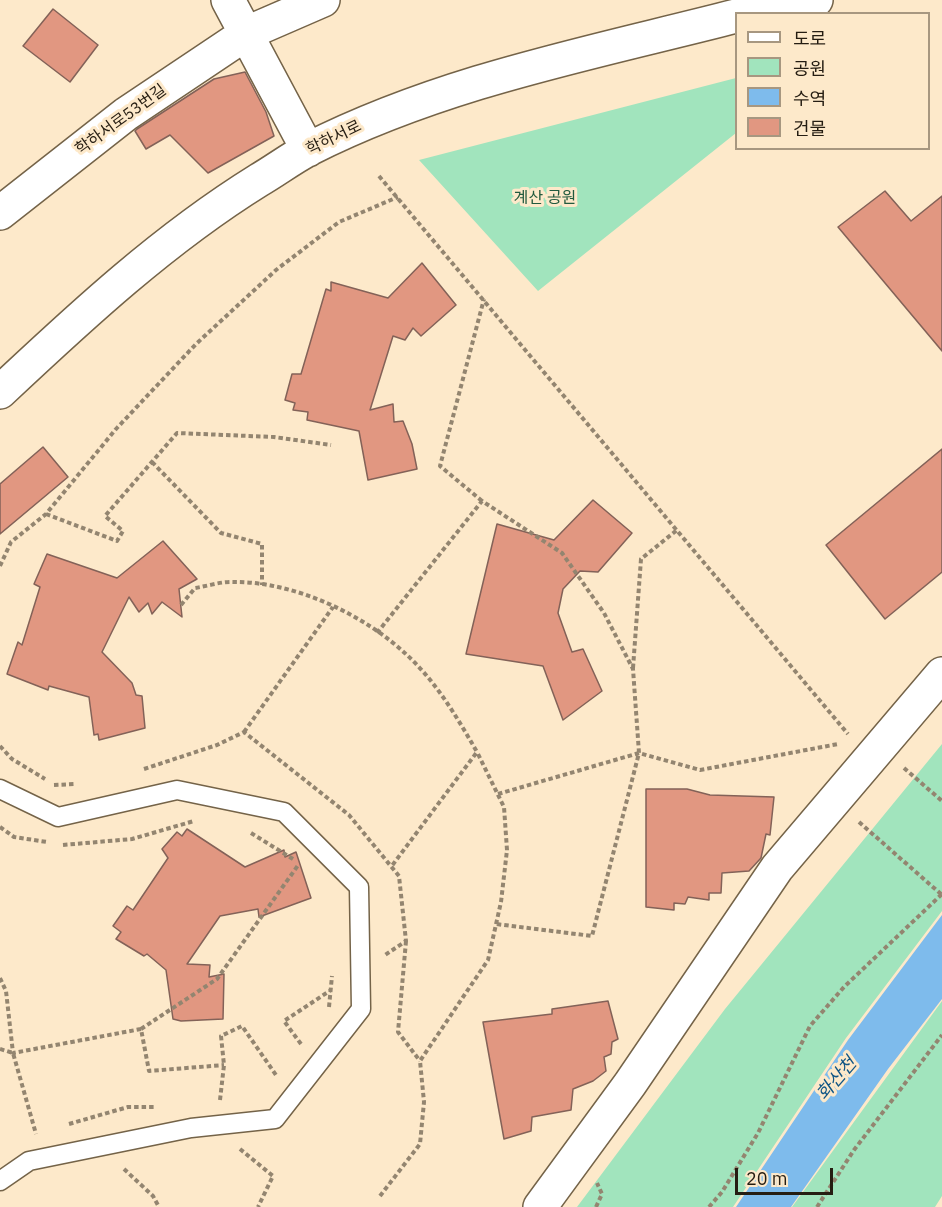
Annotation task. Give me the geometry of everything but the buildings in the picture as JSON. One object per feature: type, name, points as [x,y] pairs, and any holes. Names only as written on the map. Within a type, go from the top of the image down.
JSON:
[{"type":"street","points":[[228,0],[308,150]]},
{"type":"street","name":"학하서로53번길","points":[[0,213],[126,114],[247,33],[323,0]]},
{"type":"street","name":"학하서로","points":[[750,10],[816,0]]},
{"type":"street","name":"학하서로","points":[[0,392],[91,306],[206,213],[308,150],[368,122],[460,87],[735,14]]},
{"type":"street","points":[[540,1207],[630,1084],[777,868],[942,674]]},
{"type":"lane","points":[[0,789],[58,817],[177,790],[284,812],[359,887],[361,1009],[275,1119],[191,1128],[29,1161],[0,1181]]},
{"type":"path","points":[[379,176],[854,741]]},
{"type":"path","points":[[0,566],[11,542],[46,514],[116,429],[196,344],[276,270],[339,222],[398,197]]},
{"type":"path","points":[[483,299],[440,466],[482,501],[562,553],[604,613],[633,669]]},
{"type":"path","points":[[46,514],[117,541],[123,531],[105,516],[177,433],[274,437],[331,445]]},
{"type":"path","points":[[152,462],[221,533],[262,544],[262,585]]},
{"type":"path","points":[[377,633],[482,501]]},
{"type":"path","points":[[496,924],[592,936],[639,753],[633,669],[641,559],[677,530]]},
{"type":"path","points":[[181,605],[195,588],[235,582],[286,588],[333,607],[377,633],[408,656],[436,689],[477,752],[504,807],[507,850],[496,924],[488,960],[420,1061]]},
{"type":"path","points":[[244,732],[333,607]]},
{"type":"path","points":[[498,794],[639,753],[700,770],[843,743]]},
{"type":"path","points":[[391,867],[477,752]]},
{"type":"path","points":[[896,761],[942,801]]},
{"type":"path","points":[[709,1207],[722,1192],[758,1133],[810,1026],[844,987],[942,894],[855,819]]},
{"type":"path","points":[[0,827],[14,837],[64,845],[132,839],[195,821],[206,823]]},
{"type":"path","points":[[248,831],[299,864],[306,872]]},
{"type":"path","points":[[0,1049],[13,1053],[141,1029],[217,979],[299,864]]},
{"type":"path","points":[[380,1196],[420,1144],[424,1102],[420,1061],[398,1032],[406,941]]},
{"type":"path","points":[[328,1010],[333,968]]},
{"type":"path","points":[[0,978],[6,991],[13,1053],[34,1134],[48,1130]]},
{"type":"path","points":[[284,1022],[340,984]]},
{"type":"path","points":[[219,1107],[224,1065],[221,1036],[242,1026],[275,1076]]},
{"type":"path","points":[[141,1029],[149,1071],[224,1065]]},
{"type":"path","points":[[817,1207],[854,1150],[942,1035]]},
{"type":"path","points":[[59,1127],[128,1107],[162,1107]]},
{"type":"path","points":[[229,1150],[240,1148],[273,1176],[258,1207]]},
{"type":"path","points":[[116,1168],[126,1169],[153,1196],[159,1207]]},
{"type":"green space","name":"계산 공원","points":[[735,78],[735,134],[538,291],[419,160]]},
{"type":"green space","points":[[942,744],[942,911],[846,1038],[733,1207],[577,1207],[725,1009]]},
{"type":"green space","points":[[942,1001],[942,1196],[935,1207],[792,1207]]},
{"type":"water","name":"화산천","points":[[942,915],[942,999],[888,1069],[791,1207],[736,1207],[848,1040]]}]
